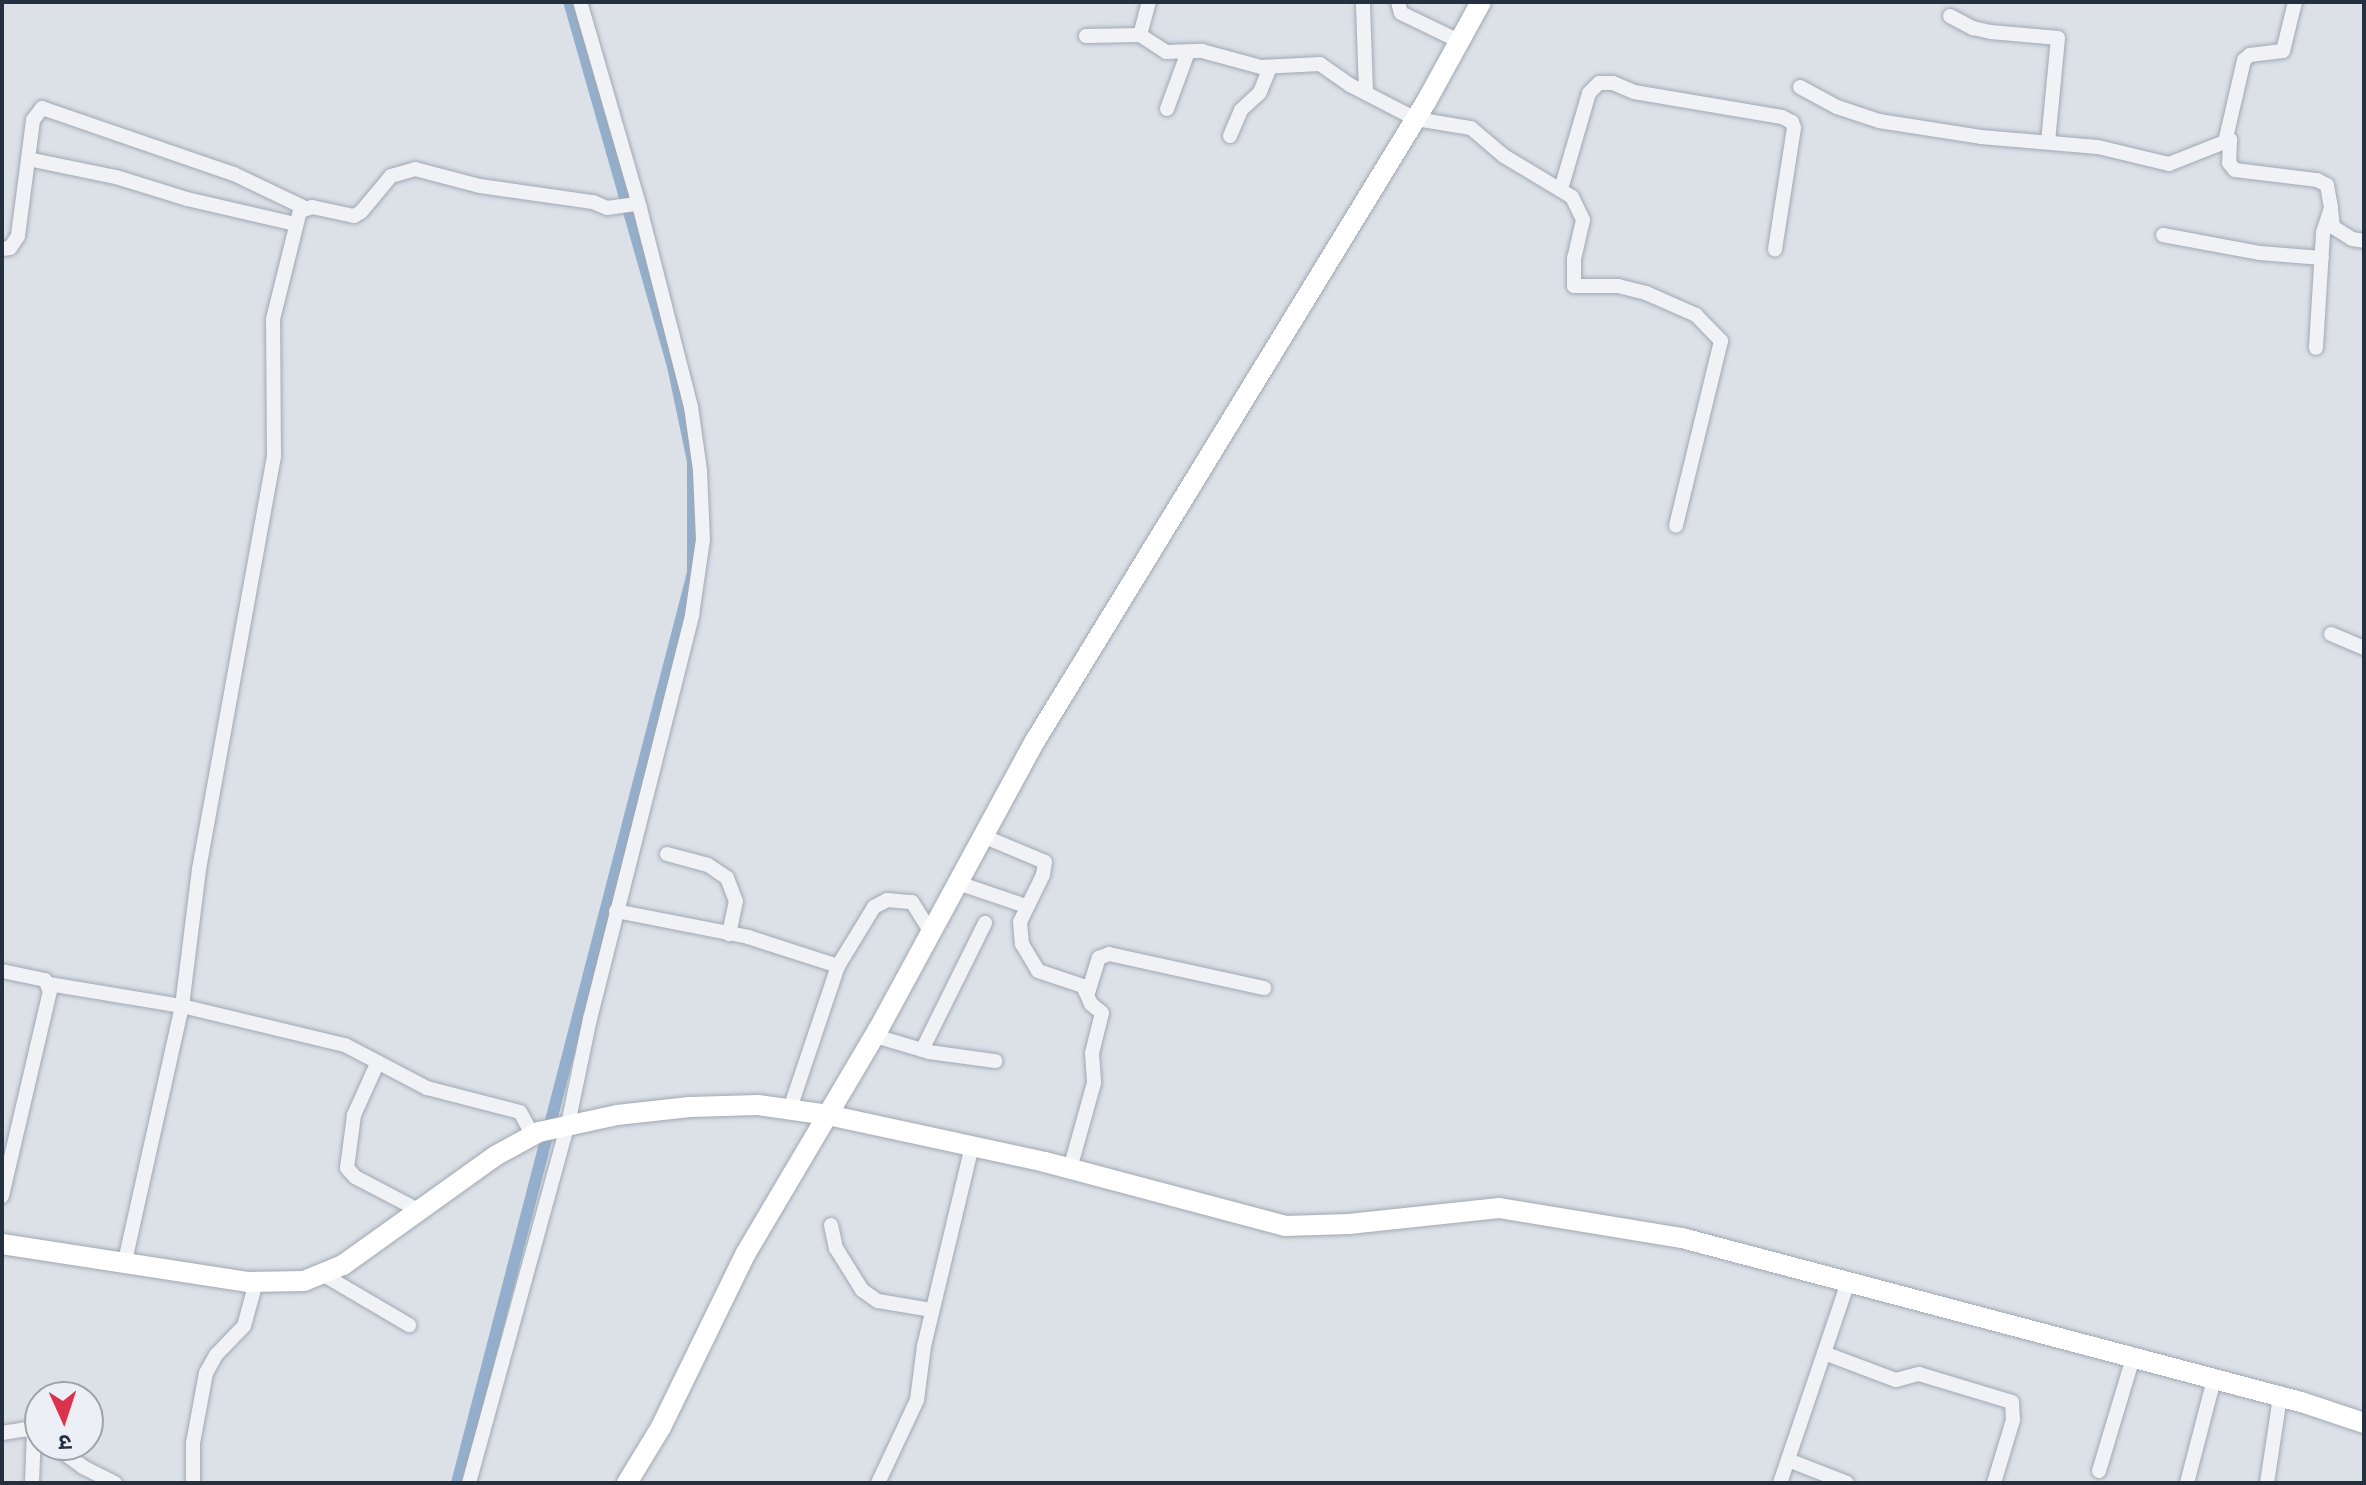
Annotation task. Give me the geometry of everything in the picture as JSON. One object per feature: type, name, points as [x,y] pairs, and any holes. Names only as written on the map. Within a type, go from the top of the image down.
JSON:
[{"type":"street","points":[[469,1483],[550,1130],[616,911],[689,629],[703,540],[700,470],[691,407],[580,2]]},
{"type":"street","points":[[1140,35],[1149,2]]},
{"type":"street","points":[[1398,2],[1401,13],[1459,41]]},
{"type":"street","points":[[627,1483],[661,1427],[746,1253],[875,1036],[983,836],[1078,670],[1416,119],[1481,2]]},
{"type":"street","points":[[2295,2],[2283,51],[2250,55],[2244,60],[2226,138],[2230,140],[2229,163],[2235,170],[2323,182],[2333,227],[2352,239],[2364,241]]},
{"type":"street","points":[[1363,5],[1366,93]]},
{"type":"street","points":[[1950,16],[1973,28],[1991,32],[2058,38],[2048,141]]},
{"type":"street","points":[[1086,36],[1140,35],[1166,52],[1202,51],[1249,65],[1320,64],[1416,119],[1471,128],[1504,156],[1561,189],[1580,208],[1583,220],[1574,258],[1574,286],[1618,286],[1646,293],[1696,315],[1721,341],[1676,526]]},
{"type":"street","points":[[1167,109],[1188,52]]},
{"type":"street","points":[[1230,136],[1241,110],[1260,92],[1270,67]]},
{"type":"street","points":[[1561,189],[1589,93],[1599,83],[1613,83],[1634,92],[1782,117],[1792,122],[1794,128],[1775,250]]},
{"type":"street","points":[[1800,87],[1837,107],[1879,121],[1981,137],[2098,147],[2169,164],[2230,140]]},
{"type":"street","points":[[2,249],[10,248],[18,236],[36,112],[50,108],[234,174],[305,208],[354,216],[391,176],[415,169],[480,186],[593,202],[607,208],[637,206]]},
{"type":"street","points":[[28,159],[116,177],[187,199],[295,224]]},
{"type":"street","points":[[125,1261],[182,1006],[199,869],[274,457],[272,330],[295,224],[300,211],[305,208]]},
{"type":"street","points":[[2316,348],[2323,233],[2331,208]]},
{"type":"street","points":[[2163,235],[2260,253],[2322,258]]},
{"type":"street","points":[[2331,634],[2364,648]]},
{"type":"street","points":[[983,836],[1045,862],[1043,875],[1026,906],[1019,929],[1034,965],[1044,975],[1077,983],[1088,993],[1091,1004],[1102,1017],[1092,1053],[1094,1083],[1070,1169]]},
{"type":"street","points":[[667,854],[708,865],[727,878],[736,901],[729,934]]},
{"type":"street","points":[[958,883],[1026,906]]},
{"type":"street","points":[[790,1109],[838,966],[874,907],[887,900],[912,902],[931,932]]},
{"type":"street","points":[[616,911],[729,934],[838,966]]},
{"type":"street","points":[[922,1050],[985,923]]},
{"type":"street","points":[[1088,993],[1099,958],[1109,954],[1264,988]]},
{"type":"street","points":[[2,971],[38,977],[49,984],[182,1006],[345,1045],[427,1088],[520,1112],[550,1130]]},
{"type":"street","points":[[2,1196],[5,1163],[29,1088],[49,984]]},
{"type":"street","points":[[875,1036],[922,1050],[995,1061]]},
{"type":"street","points":[[377,1064],[354,1115],[347,1168],[355,1177],[418,1210]]},
{"type":"street","points":[[2,1244],[286,1284],[324,1275],[495,1156],[550,1130],[702,1106],[758,1105],[828,1115],[972,1146],[1285,1226],[1349,1224],[1499,1208],[1682,1238],[2214,1379],[2364,1423]]},
{"type":"street","points":[[878,1483],[917,1400],[932,1310],[972,1146]]},
{"type":"street","points":[[831,1225],[836,1248],[862,1290],[878,1301],[932,1310]]},
{"type":"street","points":[[324,1275],[409,1325]]},
{"type":"street","points":[[193,1483],[193,1443],[206,1373],[216,1355],[244,1326],[256,1282]]},
{"type":"street","points":[[1780,1483],[1848,1282]]},
{"type":"street","points":[[1824,1353],[1896,1380],[1919,1374],[2012,1402],[2013,1420],[1994,1483]]},
{"type":"street","points":[[2099,1471],[2133,1358]]},
{"type":"street","points":[[2187,1483],[2214,1379]]},
{"type":"street","points":[[2267,1483],[2280,1397]]},
{"type":"street","points":[[2,1433],[24,1430]]},
{"type":"street","points":[[1788,1460],[1847,1483]]},
{"type":"street","points":[[32,1483],[34,1461]]},
{"type":"street","points":[[75,1461],[115,1483]]},
{"type":"waterway","points":[[457,1483],[693,573],[693,461],[673,366],[569,2]]}]
